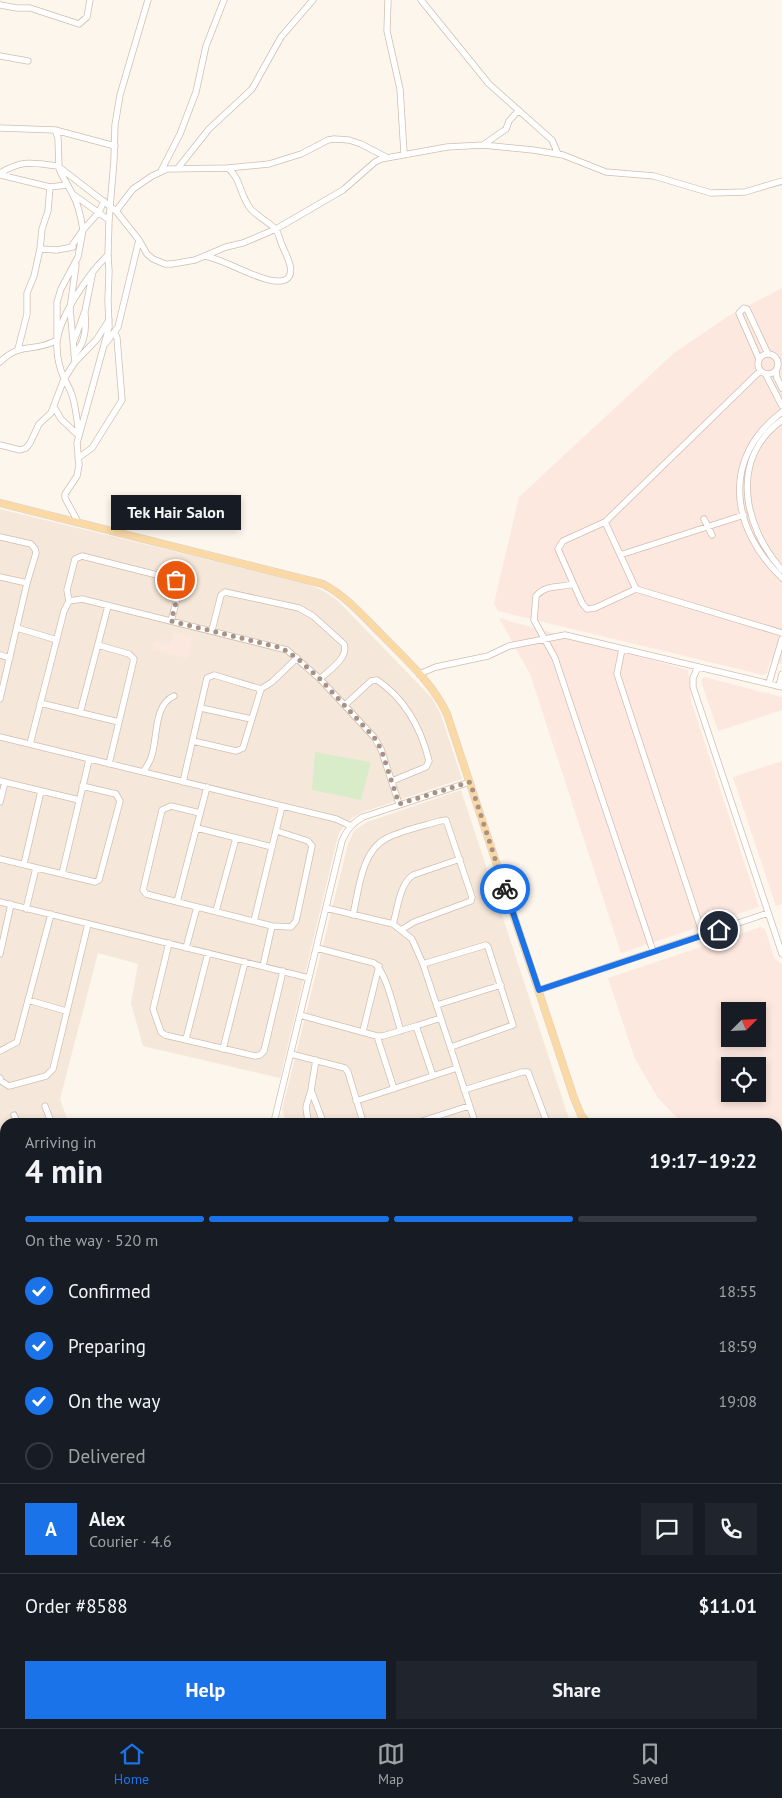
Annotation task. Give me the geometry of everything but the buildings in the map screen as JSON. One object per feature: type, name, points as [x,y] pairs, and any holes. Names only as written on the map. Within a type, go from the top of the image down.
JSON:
[{"type":"main road","points":[[0,503],[324,584],[352,605],[419,674],[440,700],[447,714],[574,1098],[584,1118]]},
{"type":"street","points":[[0,5],[30,8],[79,24],[87,17],[90,0]]},
{"type":"street","points":[[78,522],[65,498],[65,494],[77,476],[79,465],[77,443],[109,327],[109,220],[115,125],[120,95],[148,0]]},
{"type":"street","points":[[161,171],[180,134],[196,92],[206,46],[224,0]]},
{"type":"street","points":[[178,168],[209,129],[252,88],[281,37],[313,0]]},
{"type":"street","points":[[388,0],[387,31],[400,89],[404,153]]},
{"type":"street","points":[[421,0],[489,84],[552,140],[558,154]]},
{"type":"street","points":[[0,56],[28,61]]},
{"type":"street","points":[[484,145],[506,129],[509,121],[518,111]]},
{"type":"street","points":[[0,128],[56,130],[115,146]]},
{"type":"street","points":[[56,130],[58,138],[58,166],[73,194],[83,230],[70,309],[75,362]]},
{"type":"street","points":[[116,211],[144,180],[167,169],[228,168],[268,164],[291,158],[328,140],[334,139],[349,140],[361,144],[386,157]]},
{"type":"street","points":[[0,174],[13,166],[25,162],[58,166],[116,211],[139,240],[147,254],[165,264],[188,262],[276,230],[343,190],[375,162],[386,157],[447,147],[484,145],[558,154],[606,172],[654,176],[711,194],[745,192],[782,181]]},
{"type":"street","points":[[202,256],[215,258],[248,274],[273,280],[285,280],[288,277],[290,268],[276,230],[252,210],[238,179],[228,168]]},
{"type":"street","points":[[0,174],[50,187],[67,185]]},
{"type":"street","points":[[18,349],[27,314],[27,293],[34,276],[42,229],[48,211],[50,187]]},
{"type":"street","points":[[73,194],[109,220]]},
{"type":"street","points":[[71,247],[99,212],[104,201]]},
{"type":"street","points":[[104,345],[118,327],[139,240]]},
{"type":"street","points":[[40,248],[56,250],[71,247],[80,249]]},
{"type":"street","points":[[0,362],[18,349],[49,344],[57,340],[61,324],[83,284],[93,270],[108,255]]},
{"type":"street","points":[[78,257],[63,284],[57,302],[57,350],[64,379],[73,397],[79,436]]},
{"type":"street","points":[[73,343],[85,311],[93,270]]},
{"type":"street","points":[[768,354],[747,309],[744,308],[739,313],[759,358],[758,365],[760,371],[766,375],[782,406]]},
{"type":"street","points":[[74,355],[83,344],[86,328],[85,311]]},
{"type":"street","points":[[0,445],[20,450],[26,448],[38,424],[51,413],[64,379],[75,362],[97,339],[110,319]]},
{"type":"street","points":[[78,458],[92,448],[122,400],[118,338],[115,333]]},
{"type":"street","points":[[759,358],[768,354],[780,359],[776,372],[782,388]]},
{"type":"street","points":[[760,371],[605,522],[563,541],[559,546],[558,552],[584,607],[590,609],[636,588],[782,633]]},
{"type":"street","points":[[766,375],[776,372]]},
{"type":"street","points":[[54,407],[61,419],[79,436]]},
{"type":"street","points":[[782,412],[766,424],[755,437],[744,458],[739,494],[742,515],[762,555],[782,578]]},
{"type":"street","points":[[782,420],[764,437],[750,463],[746,492],[750,513],[763,544],[782,570]]},
{"type":"street","points":[[620,555],[750,513]]},
{"type":"street","points":[[704,519],[712,534]]},
{"type":"street","points":[[605,522],[636,588]]},
{"type":"street","points":[[0,537],[34,546],[36,553],[27,583],[1,695]]},
{"type":"street","points":[[30,744],[64,610],[69,601],[67,590],[75,559],[82,556],[176,580],[179,582],[180,588],[171,621]]},
{"type":"street","points":[[0,577],[27,583]]},
{"type":"street","points":[[573,584],[550,587],[540,592],[536,596],[534,620],[556,658],[653,951]]},
{"type":"street","points":[[212,630],[221,595],[226,592],[299,608],[313,616],[344,644],[344,655],[320,679]]},
{"type":"street","points":[[69,601],[82,599],[282,648],[297,658],[320,679],[378,742],[399,804]]},
{"type":"street","points":[[80,713],[108,606]]},
{"type":"street","points":[[17,628],[57,640]]},
{"type":"street","points":[[419,674],[436,667],[488,656],[509,646],[565,635],[781,686],[782,674]]},
{"type":"street","points":[[769,683],[782,639]]},
{"type":"street","points":[[98,645],[129,654],[134,658],[109,764]]},
{"type":"street","points":[[622,649],[617,674],[703,935]]},
{"type":"street","points":[[0,655],[10,658]]},
{"type":"street","points":[[193,741],[238,750],[244,746],[261,689],[272,682],[297,658]]},
{"type":"street","points":[[698,666],[693,678],[693,687],[782,954]]},
{"type":"street","points":[[183,782],[209,676],[214,675],[261,689]]},
{"type":"street","points":[[345,705],[371,681],[377,680],[406,707],[415,722],[429,761],[426,767],[392,782]]},
{"type":"street","points":[[143,772],[151,759],[162,709],[169,698],[174,696]]},
{"type":"street","points":[[40,703],[119,722]]},
{"type":"street","points":[[201,708],[251,719]]},
{"type":"street","points":[[0,737],[336,819],[351,826]]},
{"type":"street","points":[[62,874],[89,760]]},
{"type":"street","points":[[0,802],[3,781],[79,800]]},
{"type":"street","points":[[275,1118],[342,841],[351,826],[363,817],[470,782]]},
{"type":"street","points":[[0,859],[95,882],[99,880],[120,801],[116,794],[82,786]]},
{"type":"street","points":[[177,902],[207,788]]},
{"type":"street","points":[[24,864],[41,791]]},
{"type":"street","points":[[200,812],[171,806],[162,810],[143,890],[144,893],[272,926],[288,928],[293,926],[312,846],[308,841],[277,831]]},
{"type":"street","points":[[254,921],[282,806]]},
{"type":"street","points":[[353,915],[367,858],[380,843],[387,838],[440,820],[446,820],[472,897],[471,901],[414,922],[401,930]]},
{"type":"street","points":[[197,828],[272,848]]},
{"type":"street","points":[[216,912],[236,838]]},
{"type":"street","points":[[394,924],[407,879],[413,875],[460,859]]},
{"type":"street","points":[[26,909],[36,868]]},
{"type":"street","points":[[0,902],[309,978]]},
{"type":"street","points":[[1,949],[11,904]]},
{"type":"street","points":[[186,948],[197,907]]},
{"type":"street","points":[[326,908],[394,924],[412,939],[423,964],[474,1118]]},
{"type":"street","points":[[539,990],[768,913]]},
{"type":"street","points":[[0,1051],[17,1042],[51,914]]},
{"type":"street","points":[[0,1078],[1,1081],[9,1086],[46,1076],[53,1069],[88,924]]},
{"type":"street","points":[[263,966],[272,926]]},
{"type":"street","points":[[169,943],[153,1012],[163,1033],[223,1049],[255,1056],[260,1055],[264,1051],[283,971]]},
{"type":"street","points":[[423,964],[486,945],[501,985],[513,1025],[451,1047]]},
{"type":"street","points":[[316,948],[374,963],[379,966],[400,1031]]},
{"type":"street","points":[[186,1039],[208,953]]},
{"type":"street","points":[[223,1049],[245,962]]},
{"type":"street","points":[[363,1031],[379,966]]},
{"type":"street","points":[[437,1005],[501,985]]},
{"type":"street","points":[[28,1000],[66,1011]]},
{"type":"street","points":[[300,1015],[377,1036],[441,1018]]},
{"type":"street","points":[[416,1026],[432,1076]]},
{"type":"street","points":[[377,1036],[394,1089]]},
{"type":"street","points":[[291,1054],[345,1068],[348,1072],[362,1118]]},
{"type":"street","points":[[307,1118],[306,1107],[316,1060]]},
{"type":"street","points":[[356,1101],[457,1068]]},
{"type":"street","points":[[464,1090],[522,1072],[528,1072],[545,1118]]},
{"type":"street","points":[[311,1090],[322,1118]]},
{"type":"street","points":[[45,1106],[50,1118]]},
{"type":"street","points":[[432,1118],[470,1106]]},
{"type":"street","points":[[445,1114],[446,1118]]},
{"type":"shaded area","points":[[782,288],[782,664],[770,661],[767,673],[763,675],[498,611],[494,603],[519,497],[674,353],[730,315]]},
{"type":"shaded area","points":[[0,509],[304,583],[322,590],[337,600],[432,698],[441,715],[462,779],[366,811],[352,818],[339,832],[280,1078],[143,1046],[131,1003],[138,964],[98,953],[60,1099],[67,1118],[0,1118]]},
{"type":"shaded area","points":[[499,618],[688,670],[691,701],[759,907],[621,953],[530,674]]},
{"type":"shaded area","points":[[173,632],[193,637],[189,656],[186,658],[152,649],[154,641],[170,645]]},
{"type":"shaded area","points":[[704,677],[782,697],[782,710],[718,731],[701,681]]},
{"type":"shaded area","points":[[782,761],[782,904],[776,906],[733,777]]},
{"type":"shaded area","points":[[461,790],[569,1118],[285,1118],[282,1110],[348,844],[354,831],[367,822]]},
{"type":"shaded area","points":[[761,927],[765,929],[774,957],[782,965],[782,1118],[677,1118],[658,1098],[635,1059],[608,978]]},
{"type":"green space","points":[[315,752],[371,762],[361,800],[312,790]]},
{"type":"way so far","points":[[176,580],[179,582],[180,588],[171,621],[282,648],[297,658],[320,679],[378,742],[399,804],[470,782],[505,889]]},
{"type":"place","name":"Tek Hair Salon","points":[[176,580]]},
{"type":"route","points":[[505,889],[539,990],[719,930]]}]
